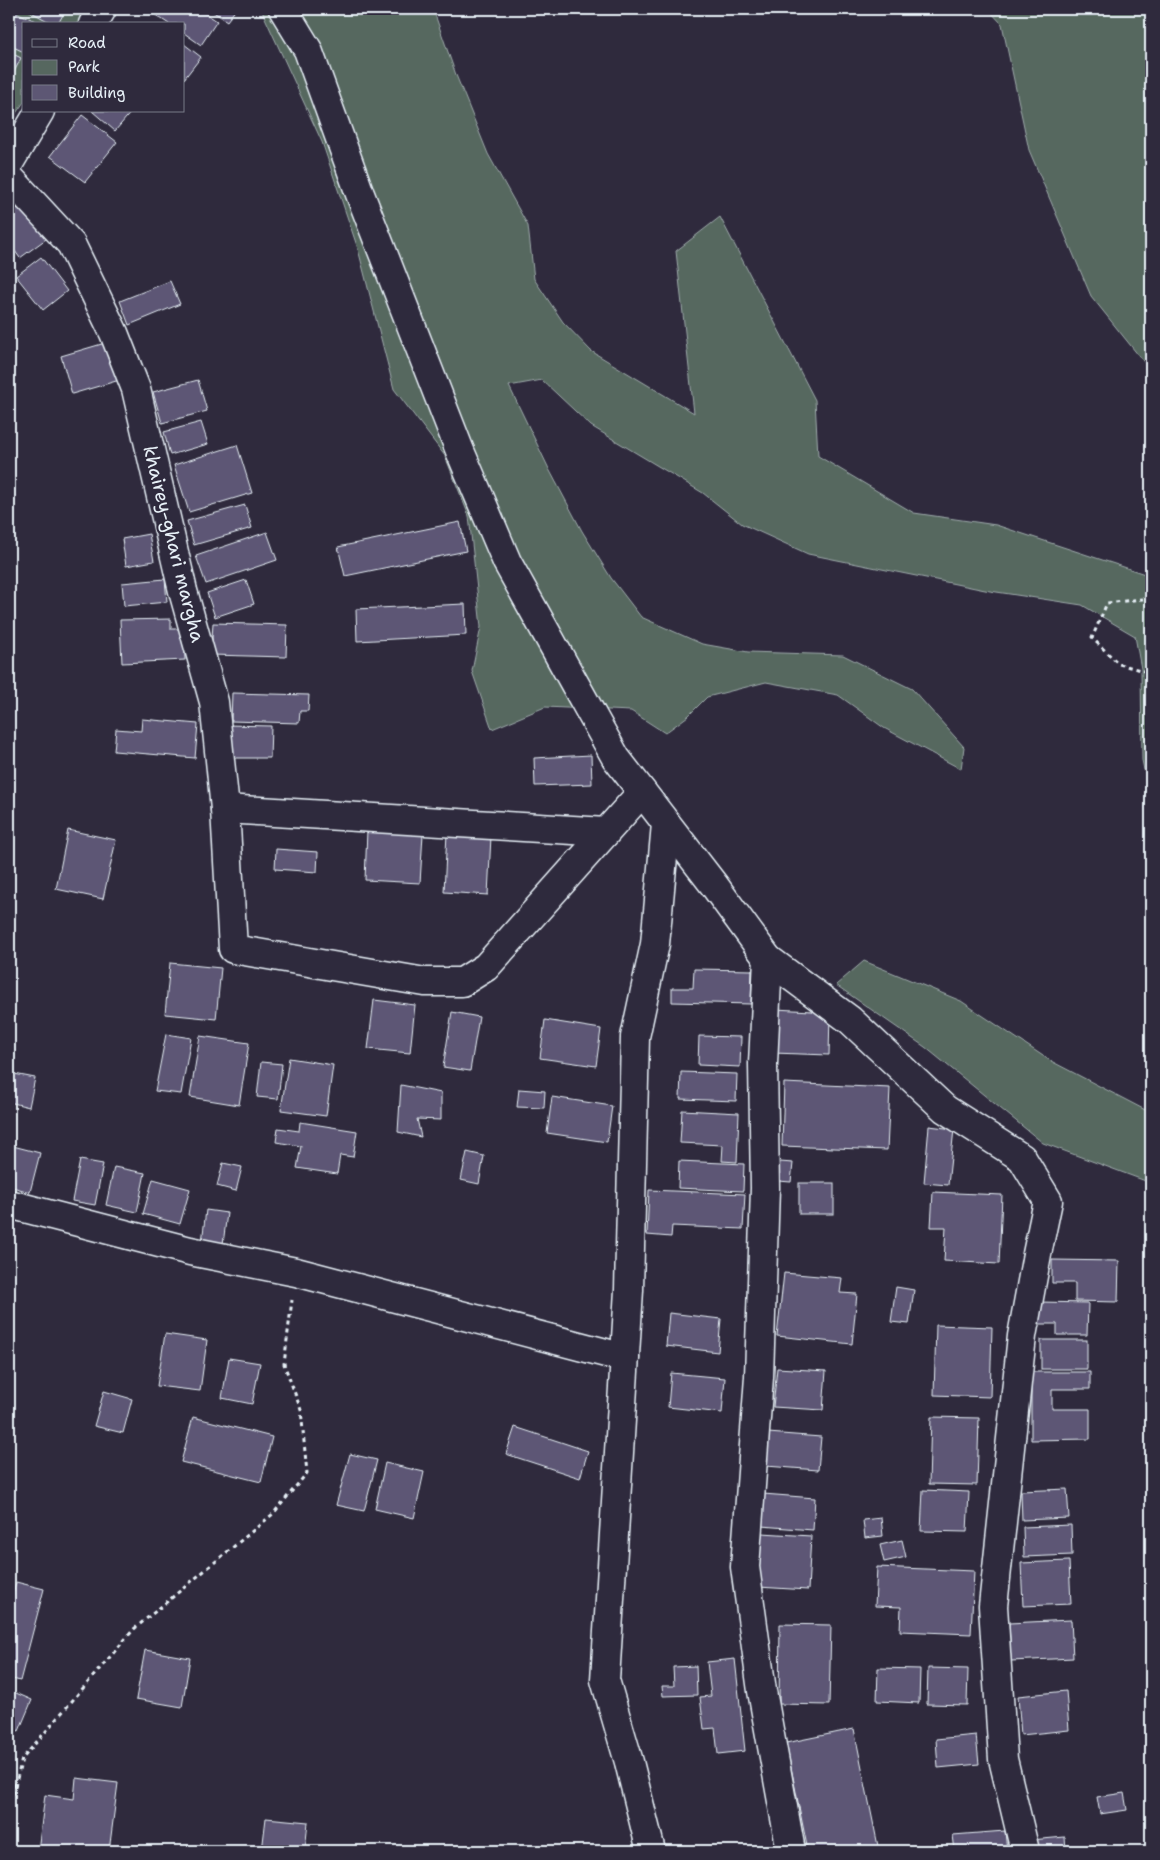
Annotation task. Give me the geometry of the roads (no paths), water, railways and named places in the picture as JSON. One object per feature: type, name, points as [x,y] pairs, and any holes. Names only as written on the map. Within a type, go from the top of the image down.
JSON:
[{"type":"street","points":[[94,22],[102,9]]},
{"type":"street","points":[[283,9],[308,50],[378,240],[453,433],[507,562],[616,758],[714,885],[768,959],[850,1020],[945,1108],[1022,1158],[1048,1201],[1022,1336],[993,1606],[1003,1758],[1025,1851]]},
{"type":"street","points":[[9,163],[39,112]]},
{"type":"street","name":"khairey-ghari margha","points":[[9,177],[71,244],[114,333],[136,389],[183,591],[214,702],[225,809],[232,949],[425,982],[462,982],[486,967],[606,832]]},
{"type":"street","points":[[225,809],[606,832],[642,792]]},
{"type":"street","points":[[650,1851],[629,1762],[605,1680],[629,1290],[635,1037],[655,944],[666,824]]},
{"type":"street","points":[[768,959],[762,1064],[765,1188],[759,1377],[745,1567],[762,1691],[791,1851]]},
{"type":"street","points":[[9,1204],[190,1251],[296,1272],[625,1358]]}]
